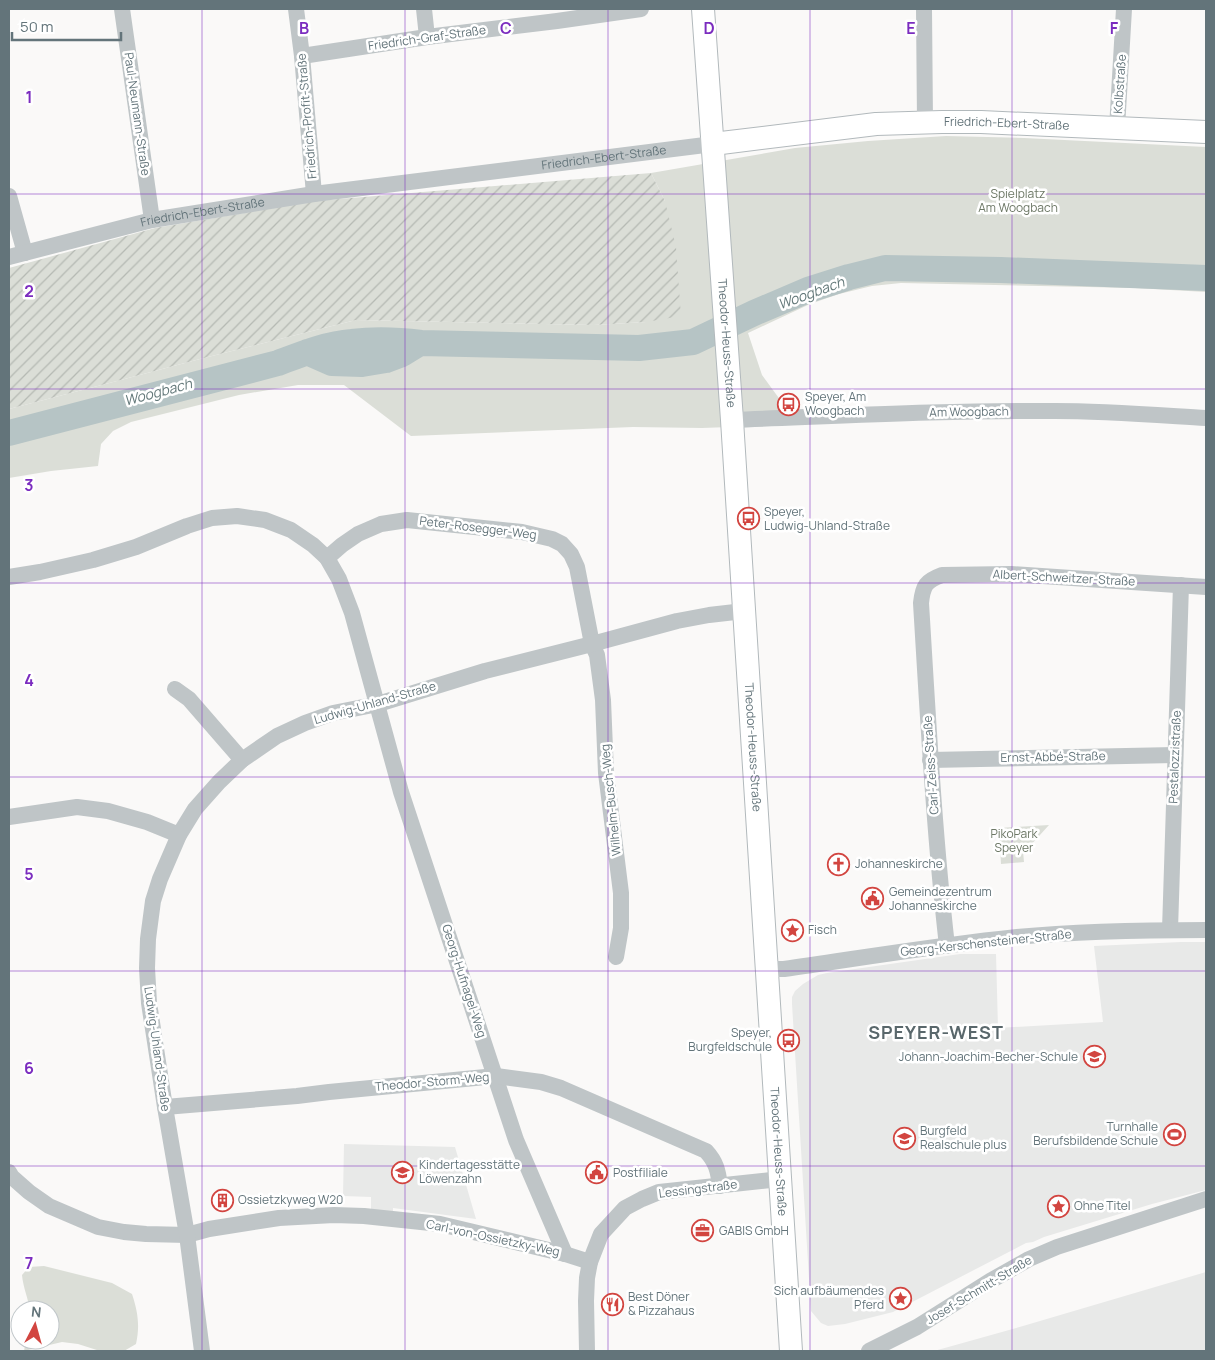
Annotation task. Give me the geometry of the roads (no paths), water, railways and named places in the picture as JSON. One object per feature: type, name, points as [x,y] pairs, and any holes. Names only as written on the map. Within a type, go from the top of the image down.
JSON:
[{"type":"main road","name":"Theodor-Heuss-Straße","points":[[703,9],[732,420],[791,1351]]},
{"type":"main road","name":"Friedrich-Ebert-Straße","points":[[713,144],[876,124],[925,122],[981,122],[1206,132]]},
{"type":"street","name":"Paul-Neumann-Straße","points":[[122,9],[152,220]]},
{"type":"street","name":"Friedrich-Profit-Straße","points":[[296,9],[314,194]]},
{"type":"street","points":[[424,9],[427,38]]},
{"type":"street","name":"Friedrich-Graf-Straße","points":[[302,56],[427,38],[556,15],[641,9]]},
{"type":"street","points":[[924,9],[925,122]]},
{"type":"street","name":"Kolbstraße","points":[[1117,128],[1124,9]]},
{"type":"street","name":"Friedrich-Ebert-Straße","points":[[9,258],[152,220],[314,194],[713,144]]},
{"type":"street","points":[[9,196],[25,253]]},
{"type":"street","name":"Am Woogbach","points":[[732,420],[1056,411],[1206,418]]},
{"type":"street","name":"Georg-Hufnagel-Weg","points":[[9,577],[93,560],[136,547],[195,523],[212,518],[237,516],[266,520],[291,530],[314,545],[327,558],[339,579],[352,613],[408,814],[516,1140],[565,1254]]},
{"type":"street","name":"Peter-Rosegger-Weg","points":[[327,558],[358,534],[381,524],[407,520],[541,535],[562,544],[571,554],[577,567],[592,644]]},
{"type":"street","name":"Albert-Schweitzer-Straße","points":[[925,585],[932,578],[942,574],[1011,574],[1206,586]]},
{"type":"street","name":"Carl-Zeiss-Straße","points":[[925,585],[922,591],[921,603],[930,760],[940,886],[947,946]]},
{"type":"street","name":"Pestalozzistraße","points":[[1170,930],[1181,585]]},
{"type":"street","name":"Ludwig-Uhland-Straße","points":[[202,1351],[187,1235],[149,1003],[147,968],[148,939],[153,901],[160,879],[179,835],[195,809],[242,760],[277,736],[305,723],[333,713],[378,704],[485,671],[677,621],[744,611]]},
{"type":"street","name":"Wilhelm-Busch-Weg","points":[[592,644],[597,655],[602,700],[606,773],[621,893],[621,928],[616,957]]},
{"type":"street","points":[[175,689],[189,699],[242,760]]},
{"type":"street","name":"Ernst-Abbé-Straße","points":[[930,760],[1175,755]]},
{"type":"street","points":[[9,817],[77,806],[116,813],[147,822],[179,835]]},
{"type":"street","name":"Georg-Kerschensteiner-Straße","points":[[767,969],[784,969],[1018,937],[1083,932],[1206,930]]},
{"type":"street","name":"Theodor-Storm-Weg","points":[[165,1107],[496,1076],[541,1082],[561,1088],[706,1150],[716,1165],[720,1186]]},
{"type":"street","name":"Carl-von-Ossietzky-Weg","points":[[9,1172],[29,1192],[49,1206],[98,1227],[146,1234],[187,1235],[209,1229],[279,1218],[334,1215],[364,1216],[440,1224],[565,1254],[590,1262]]},
{"type":"street","name":"Lessingstraße","points":[[587,1351],[586,1301],[590,1262],[601,1234],[625,1208],[642,1198],[659,1192],[780,1179]]},
{"type":"street","name":"Josef-Schmitt-Straße","points":[[869,1351],[917,1327],[1029,1259],[1057,1247],[1206,1199]]},
{"type":"waterway","name":"Woogbach","points":[[9,433],[278,363],[314,350],[342,343],[386,340],[421,343],[639,348],[693,342],[808,290],[885,268],[1001,270],[1206,278]]},
{"type":"waterway","name":"Woogbach","points":[[307,352],[332,363],[362,364],[386,360],[402,354],[420,343]]},
{"type":"place","name":"Speyer, Am Woogbach","points":[[789,404]]},
{"type":"place","name":"Speyer, Ludwig-Uhland-Straße","points":[[748,519]]},
{"type":"place","name":"Johanneskirche","points":[[839,864]]},
{"type":"place","name":"Gemeindezentrum Johanneskirche","points":[[873,899]]},
{"type":"place","name":"Fisch","points":[[792,930]]},
{"type":"place","name":"Speyer, Burgfeldschule","points":[[788,1040]]},
{"type":"place","name":"Johann-Joachim-Becher-Schule","points":[[1094,1057]]},
{"type":"place","name":"Turnhalle Berufsbildende Schule","points":[[1174,1134]]},
{"type":"place","name":"Burgfeld Realschule plus","points":[[904,1138]]},
{"type":"place","name":"Kindertagesstätte Löwenzahn","points":[[403,1172]]},
{"type":"place","name":"Postfiliale","points":[[597,1173]]},
{"type":"place","name":"Ossietzkyweg W20","points":[[222,1200]]},
{"type":"place","name":"Ohne Titel","points":[[1058,1206]]},
{"type":"place","name":"GABIS GmbH","points":[[703,1231]]},
{"type":"place","name":"Sich aufbäumendes Pferd","points":[[900,1298]]},
{"type":"place","name":"Best Döner & Pizzahaus","points":[[612,1304]]},
{"type":"district","name":"SPEYER-WEST","points":[[936,1033]]},
{"type":"park label","name":"Spielplatz Am Woogbach","points":[[1018,201]]},
{"type":"park label","name":"PikoPark Speyer","points":[[1014,841]]}]
